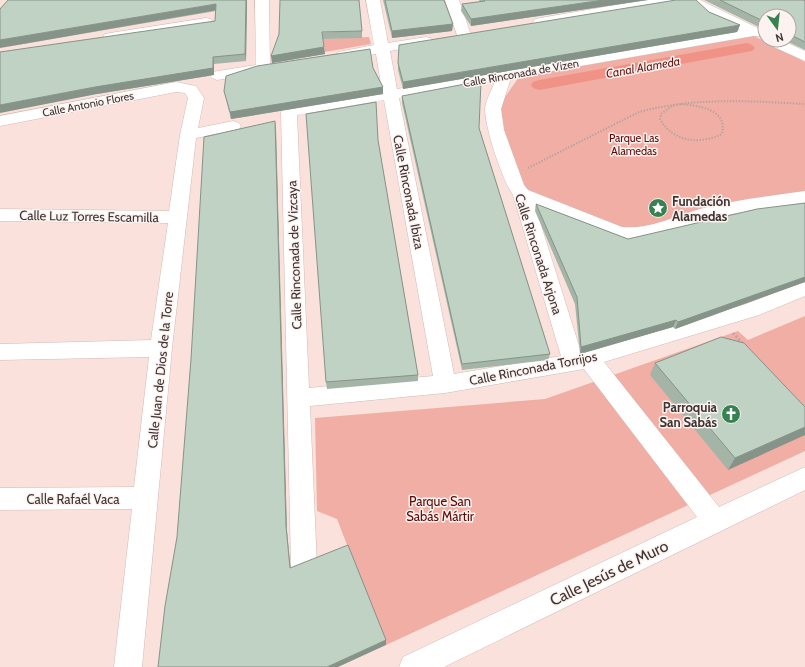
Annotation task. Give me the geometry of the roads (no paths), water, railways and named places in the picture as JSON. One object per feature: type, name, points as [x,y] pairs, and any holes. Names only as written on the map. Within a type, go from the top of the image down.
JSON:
[{"type":"street","points":[[262,0],[263,68]]},
{"type":"street","name":"Calle Rinconada Ibiza","points":[[373,0],[445,384]]},
{"type":"street","points":[[452,0],[464,35]]},
{"type":"street","points":[[525,25],[670,0]]},
{"type":"street","points":[[689,0],[757,34]]},
{"type":"street","points":[[99,38],[206,22]]},
{"type":"street","points":[[330,57],[479,33]]},
{"type":"street","name":"Calle Rinconada de Vizen","points":[[289,112],[757,35]]},
{"type":"street","points":[[786,48],[805,57]]},
{"type":"street","points":[[217,75],[278,66]]},
{"type":"street","name":"Calle Rinconada Arjona","points":[[504,76],[493,109],[496,130],[516,186],[522,194],[582,361]]},
{"type":"street","name":"Calle Antonio Flores","points":[[0,121],[176,87]]},
{"type":"street","name":"Calle Juan de Dios de la Torre","points":[[128,667],[161,348],[188,135],[196,98],[191,89],[176,87]]},
{"type":"street","name":"Calle Rinconada de Vizcaya","points":[[289,112],[304,567]]},
{"type":"street","points":[[188,135],[234,126]]},
{"type":"street","points":[[522,194],[619,232],[631,235],[658,231],[688,218],[707,213],[805,197]]},
{"type":"street","name":"Calle Luz Torres Escamilla","points":[[0,215],[178,217]]},
{"type":"street","name":"Calle Rinconada Torrijos","points":[[299,398],[445,384],[582,361],[752,310],[805,288]]},
{"type":"street","points":[[0,352],[161,348]]},
{"type":"street","points":[[582,361],[715,521]]},
{"type":"street","name":"Calle Jesús de Muro","points":[[413,667],[805,478]]},
{"type":"street","name":"Calle Rafaél Vaca","points":[[0,499],[146,498]]},
{"type":"waterway","name":"Canal Alameda","points":[[539,85],[747,48]]},
{"type":"place","name":"Fundación Alamedas","points":[[658,208]]},
{"type":"place","name":"Parroquia San Sabás","points":[[731,414]]},
{"type":"park label","name":"Parque Las Alamedas","points":[[634,144]]},
{"type":"park label","name":"Parque San Sabás Mártir","points":[[440,508]]}]
